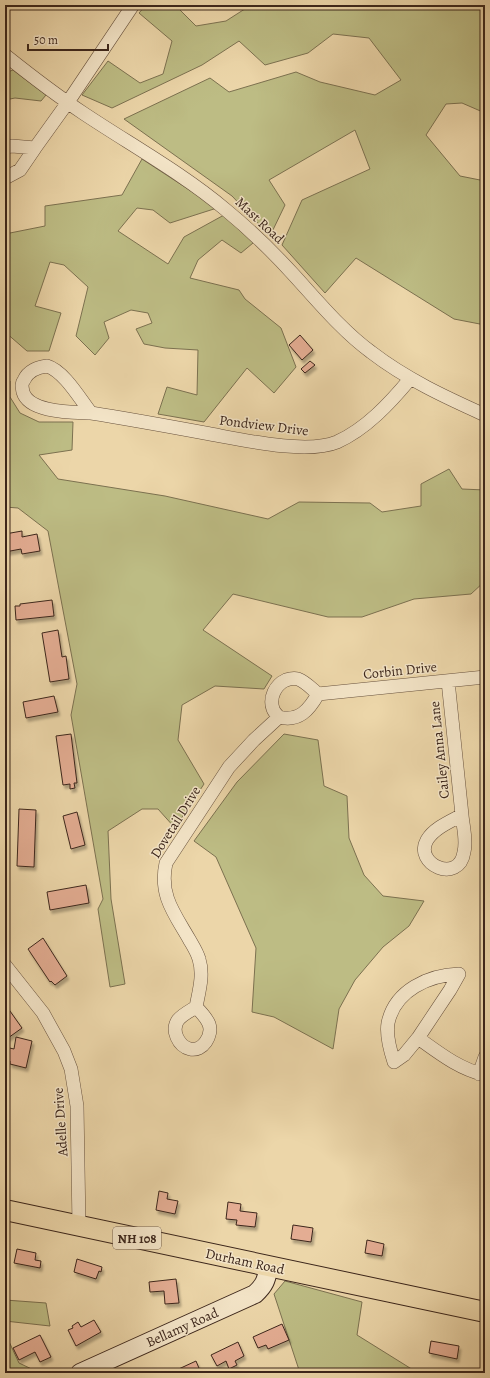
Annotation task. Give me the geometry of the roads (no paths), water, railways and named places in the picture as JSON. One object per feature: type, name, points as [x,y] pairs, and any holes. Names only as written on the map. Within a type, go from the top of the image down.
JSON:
[{"type":"main road","name":"Durham Road","points":[[5,1210],[485,1312]]},
{"type":"street","points":[[5,178],[20,170],[133,5]]},
{"type":"street","name":"Mast Road","points":[[5,55],[68,102],[197,186],[226,210],[277,257],[351,335],[370,352],[410,379],[434,392],[485,415]]},
{"type":"street","points":[[5,147],[12,146],[36,148]]},
{"type":"street","name":"Pondview Drive","points":[[91,413],[63,375],[54,368],[47,366],[37,368],[24,378],[22,386],[24,394],[30,402],[38,407],[91,413],[283,446],[322,447],[337,442],[363,426],[375,416],[410,379]]},
{"type":"street","name":"Corbin Drive","points":[[318,694],[485,677]]},
{"type":"street","points":[[297,678],[306,683],[318,694],[312,706],[295,718],[287,719],[279,717],[273,710],[272,700],[274,690],[279,683],[288,679],[297,678]]},
{"type":"street","name":"Cailey Anna Lane","points":[[448,681],[462,815]]},
{"type":"street","name":"Dovetail Drive","points":[[196,1007],[201,980],[199,959],[168,902],[164,889],[163,875],[166,863],[229,767],[254,740],[279,717]]},
{"type":"street","name":"Adelle Drive","points":[[5,965],[43,1013],[64,1051],[71,1070],[77,1106],[79,1226]]},
{"type":"street","points":[[444,974],[459,974],[450,990],[418,1038],[404,1055],[394,1062],[390,1052],[388,1023],[392,1011],[398,1001],[418,984],[444,974]]},
{"type":"street","points":[[418,1038],[459,1066],[482,1074],[485,1058]]},
{"type":"street","name":"Bellamy Road","points":[[80,1373],[255,1294],[262,1288],[266,1280],[269,1267]]}]
